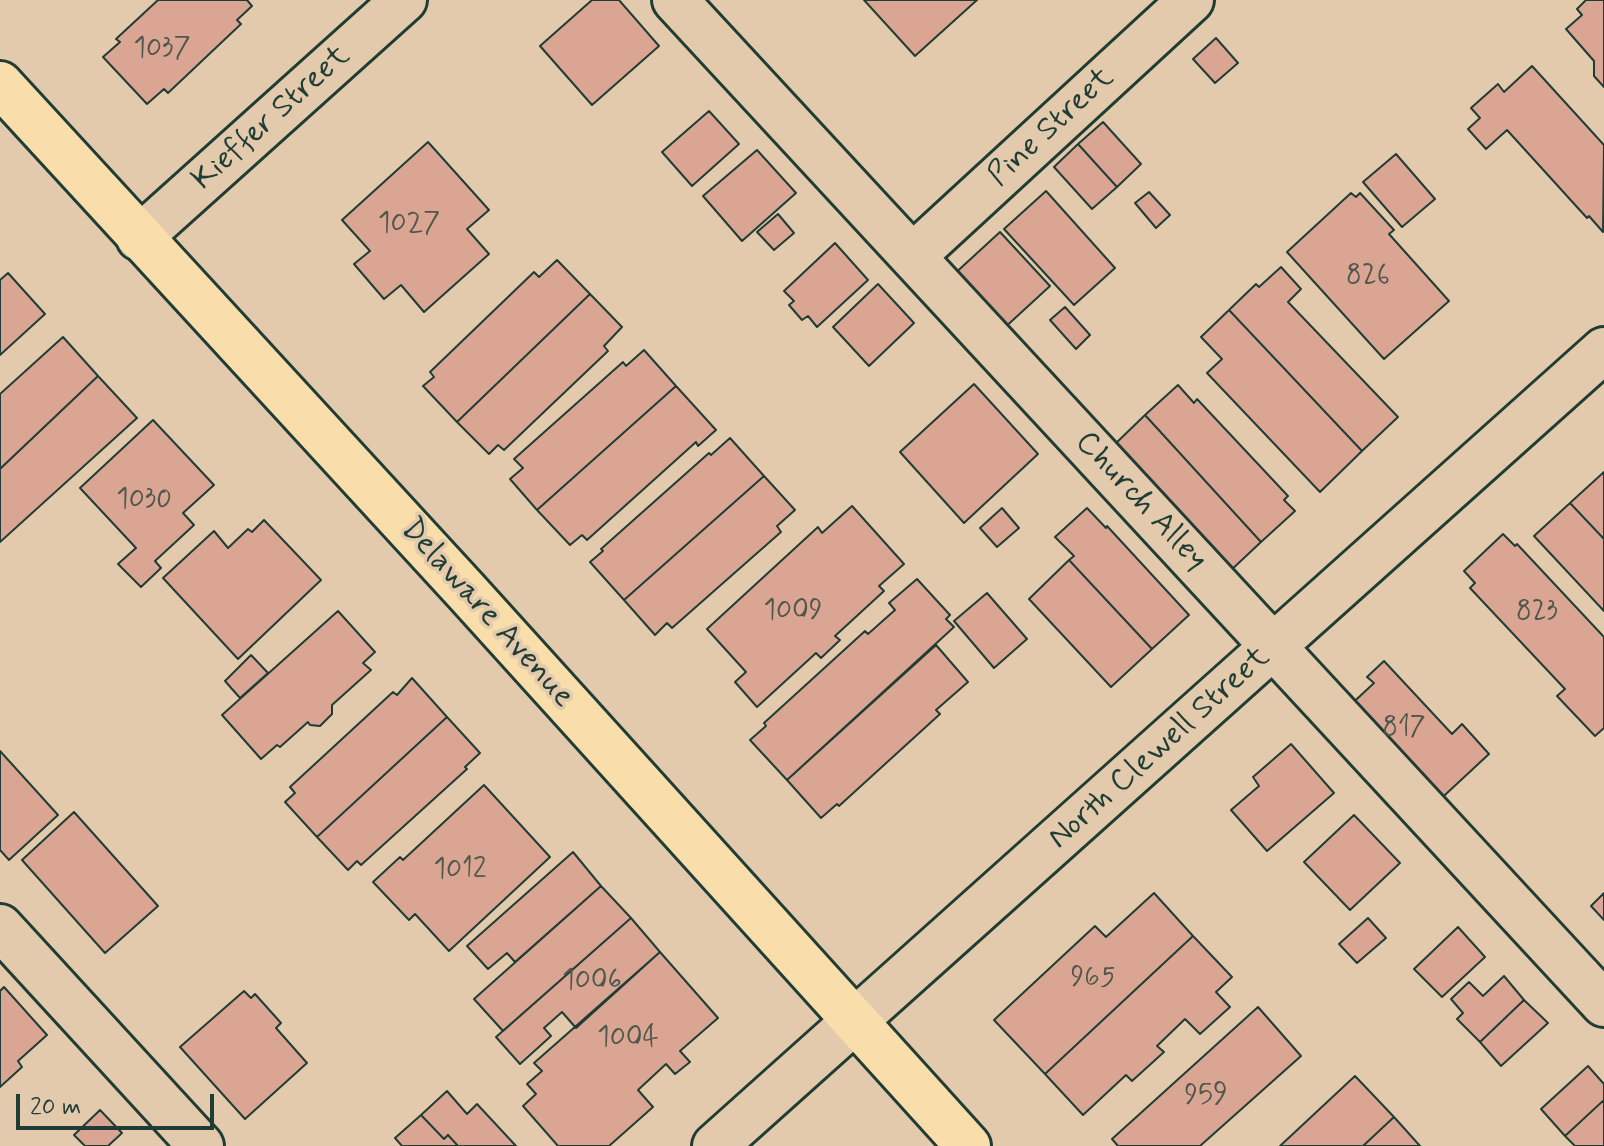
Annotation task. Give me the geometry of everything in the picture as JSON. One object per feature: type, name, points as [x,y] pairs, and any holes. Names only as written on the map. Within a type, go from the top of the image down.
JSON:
[{"type":"main road","name":"Delaware Avenue","points":[[0,84],[466,591],[968,1146]]},
{"type":"street","name":"Kieffer Street","points":[[139,238],[404,0]]},
{"type":"street","name":"Church Alley","points":[[675,0],[1604,1004]]},
{"type":"street","name":"Pine Street","points":[[913,256],[1191,0]]},
{"type":"street","name":"North Clewell Street","points":[[715,1146],[1275,648],[1604,350]]},
{"type":"street","points":[[0,927],[201,1146]]},
{"type":"building","points":[[158,0],[247,0],[252,6],[237,20],[241,24],[168,93],[164,89],[147,104],[103,57],[120,42],[116,39]]},
{"type":"building","points":[[592,0],[619,0],[659,46],[592,105],[540,46]]},
{"type":"building","points":[[864,0],[977,0],[915,56]]},
{"type":"building","points":[[1586,0],[1604,0],[1604,87],[1594,76],[1594,61],[1566,29],[1582,15],[1577,9]]},
{"type":"building","points":[[1216,38],[1238,63],[1215,83],[1193,59]]},
{"type":"building","points":[[1532,66],[1604,145],[1603,232],[1507,130],[1486,149],[1468,129],[1480,118],[1471,108],[1498,84],[1504,92]]},
{"type":"building","points":[[709,111],[739,144],[692,186],[662,152]]},
{"type":"building","points":[[1103,122],[1141,164],[1117,187],[1078,144]]},
{"type":"building","points":[[428,142],[489,210],[467,229],[489,254],[424,312],[401,285],[384,299],[354,264],[370,251],[342,220]]},
{"type":"building","points":[[1078,144],[1117,187],[1092,209],[1054,167]]},
{"type":"building","points":[[757,150],[796,193],[742,241],[703,196]]},
{"type":"building","points":[[1396,154],[1435,199],[1402,227],[1363,182]]},
{"type":"building","points":[[1046,191],[1115,268],[1074,305],[1004,229]]},
{"type":"building","points":[[1149,192],[1170,215],[1156,228],[1135,203]]},
{"type":"building","points":[[1351,193],[1356,197],[1360,193],[1394,230],[1389,234],[1449,301],[1384,359],[1287,252]]},
{"type":"building","points":[[778,214],[794,233],[774,250],[757,232]]},
{"type":"building","points":[[1000,232],[1050,286],[1001,331],[951,277]]},
{"type":"building","points":[[835,243],[868,280],[817,327],[808,316],[802,320],[789,305],[794,301],[784,291]]},
{"type":"building","points":[[557,260],[590,294],[457,422],[423,386],[434,377],[430,372],[534,272],[539,277]]},
{"type":"building","points":[[1281,267],[1301,289],[1288,302],[1398,417],[1362,451],[1229,310],[1256,284],[1259,287]]},
{"type":"building","points":[[8,273],[45,314],[0,355],[0,280]]},
{"type":"building","points":[[878,284],[914,323],[869,366],[833,327]]},
{"type":"building","points":[[590,294],[622,327],[604,346],[608,351],[504,450],[498,445],[489,454],[457,422]]},
{"type":"building","points":[[1065,307],[1090,335],[1076,349],[1050,320]]},
{"type":"building","points":[[1229,310],[1362,451],[1320,492],[1207,373],[1222,359],[1201,337]]},
{"type":"building","points":[[63,337],[98,376],[0,469],[0,394]]},
{"type":"building","points":[[644,350],[676,386],[537,510],[510,479],[523,468],[514,459],[623,362],[626,366]]},
{"type":"building","points":[[98,376],[137,418],[0,542],[0,469]]},
{"type":"building","points":[[974,384],[1038,454],[964,523],[900,452]]},
{"type":"building","points":[[1178,385],[1194,403],[1197,399],[1288,496],[1284,500],[1295,511],[1261,542],[1145,415]]},
{"type":"building","points":[[676,386],[716,430],[698,446],[696,442],[587,540],[582,535],[570,545],[537,510]]},
{"type":"building","points":[[1145,415],[1261,542],[1228,573],[1112,447]]},
{"type":"building","points":[[153,420],[214,485],[183,513],[194,525],[155,561],[161,568],[141,587],[118,564],[136,548],[80,488]]},
{"type":"building","points":[[730,438],[764,476],[624,600],[590,562],[709,453],[711,455]]},
{"type":"building","points":[[1604,472],[1604,539],[1570,503]]},
{"type":"building","points":[[764,476],[795,510],[777,526],[781,532],[672,628],[667,623],[655,635],[624,600]]},
{"type":"building","points":[[1570,503],[1604,539],[1604,611],[1534,536]]},
{"type":"building","points":[[852,506],[904,564],[879,586],[884,591],[835,636],[840,640],[821,658],[816,653],[757,707],[735,682],[746,672],[707,629],[818,527],[822,533]]},
{"type":"building","points":[[1002,508],[1019,528],[997,547],[980,528]]},
{"type":"building","points":[[1087,508],[1189,615],[1152,649],[1069,560],[1074,556],[1055,537]]},
{"type":"building","points":[[264,520],[321,580],[238,659],[163,578],[214,531],[228,548],[248,529],[252,532]]},
{"type":"building","points":[[1503,534],[1515,546],[1517,544],[1604,637],[1604,728],[1595,736],[1557,696],[1565,689],[1470,588],[1475,583],[1464,571]]},
{"type":"building","points":[[1069,560],[1152,649],[1111,687],[1029,599]]},
{"type":"building","points":[[917,579],[950,615],[946,619],[954,627],[787,780],[750,740],[766,726],[764,723],[865,631],[868,634],[895,610],[889,603]]},
{"type":"building","points":[[987,593],[1027,639],[994,668],[954,621]]},
{"type":"building","points":[[338,611],[375,652],[363,663],[371,670],[332,705],[332,714],[320,726],[308,722],[261,759],[222,715]]},
{"type":"building","points":[[936,645],[968,682],[936,710],[940,714],[839,806],[837,804],[821,818],[787,780]]},
{"type":"building","points":[[251,655],[268,673],[240,698],[225,681]]},
{"type":"building","points":[[1384,661],[1452,734],[1462,724],[1489,754],[1432,807],[1344,711],[1374,683],[1367,677]]},
{"type":"building","points":[[412,678],[447,717],[317,837],[285,802],[295,793],[290,787],[393,692],[397,695]]},
{"type":"building","points":[[447,717],[480,753],[465,767],[467,769],[361,865],[357,861],[348,870],[317,837]]},
{"type":"building","points":[[1291,744],[1334,793],[1267,851],[1231,810],[1259,786],[1253,777]]},
{"type":"building","points":[[0,751],[58,815],[9,860],[0,850]]},
{"type":"building","points":[[484,785],[550,857],[449,951],[415,914],[409,920],[373,882],[400,857],[403,860]]},
{"type":"building","points":[[74,812],[158,906],[105,953],[22,860]]},
{"type":"building","points":[[1354,815],[1400,863],[1350,910],[1304,862]]},
{"type":"building","points":[[573,852],[601,886],[515,962],[507,953],[488,969],[467,946]]},
{"type":"building","points":[[601,886],[631,918],[503,1031],[474,999]]},
{"type":"building","points":[[1154,893],[1193,936],[1045,1074],[994,1020],[1095,926],[1106,937]]},
{"type":"building","points":[[1604,893],[1604,920],[1591,906]]},
{"type":"building","points":[[631,918],[660,952],[576,1028],[562,1012],[544,1028],[551,1036],[520,1064],[496,1037]]},
{"type":"building","points":[[1368,918],[1386,938],[1357,963],[1339,944]]},
{"type":"building","points":[[1458,927],[1485,957],[1442,997],[1414,969]]},
{"type":"building","points":[[1193,936],[1232,977],[1216,992],[1230,1007],[1200,1034],[1185,1019],[1157,1046],[1164,1052],[1132,1081],[1126,1075],[1083,1115],[1045,1074]]},
{"type":"building","points":[[660,952],[718,1018],[680,1051],[690,1062],[675,1074],[666,1064],[638,1090],[653,1107],[609,1146],[558,1146],[523,1106],[536,1094],[527,1084],[542,1071],[534,1063]]},
{"type":"building","points":[[1504,976],[1524,1000],[1480,1042],[1457,1019],[1463,1013],[1451,999],[1469,982],[1483,996]]},
{"type":"building","points":[[4,987],[47,1035],[18,1061],[22,1067],[0,1087],[0,991]]},
{"type":"building","points":[[244,991],[251,998],[255,994],[281,1023],[276,1028],[307,1063],[245,1119],[180,1047]]},
{"type":"building","points":[[1524,1000],[1548,1023],[1501,1066],[1480,1042]]},
{"type":"building","points":[[1258,1007],[1301,1056],[1200,1146],[1118,1146],[1112,1139]]},
{"type":"building","points":[[1588,1066],[1604,1084],[1604,1100],[1565,1136],[1541,1109]]},
{"type":"building","points":[[1355,1076],[1394,1117],[1363,1146],[1280,1146]]},
{"type":"building","points":[[447,1091],[467,1114],[477,1104],[516,1146],[458,1146],[448,1135],[444,1139],[421,1115]]},
{"type":"building","points":[[1604,1100],[1604,1146],[1575,1146],[1565,1136]]},
{"type":"building","points":[[100,1110],[122,1133],[108,1146],[85,1146],[74,1135]]},
{"type":"building","points":[[421,1115],[444,1139],[448,1135],[458,1146],[402,1146],[395,1138]]},
{"type":"building","points":[[1394,1117],[1420,1146],[1363,1146]]}]
